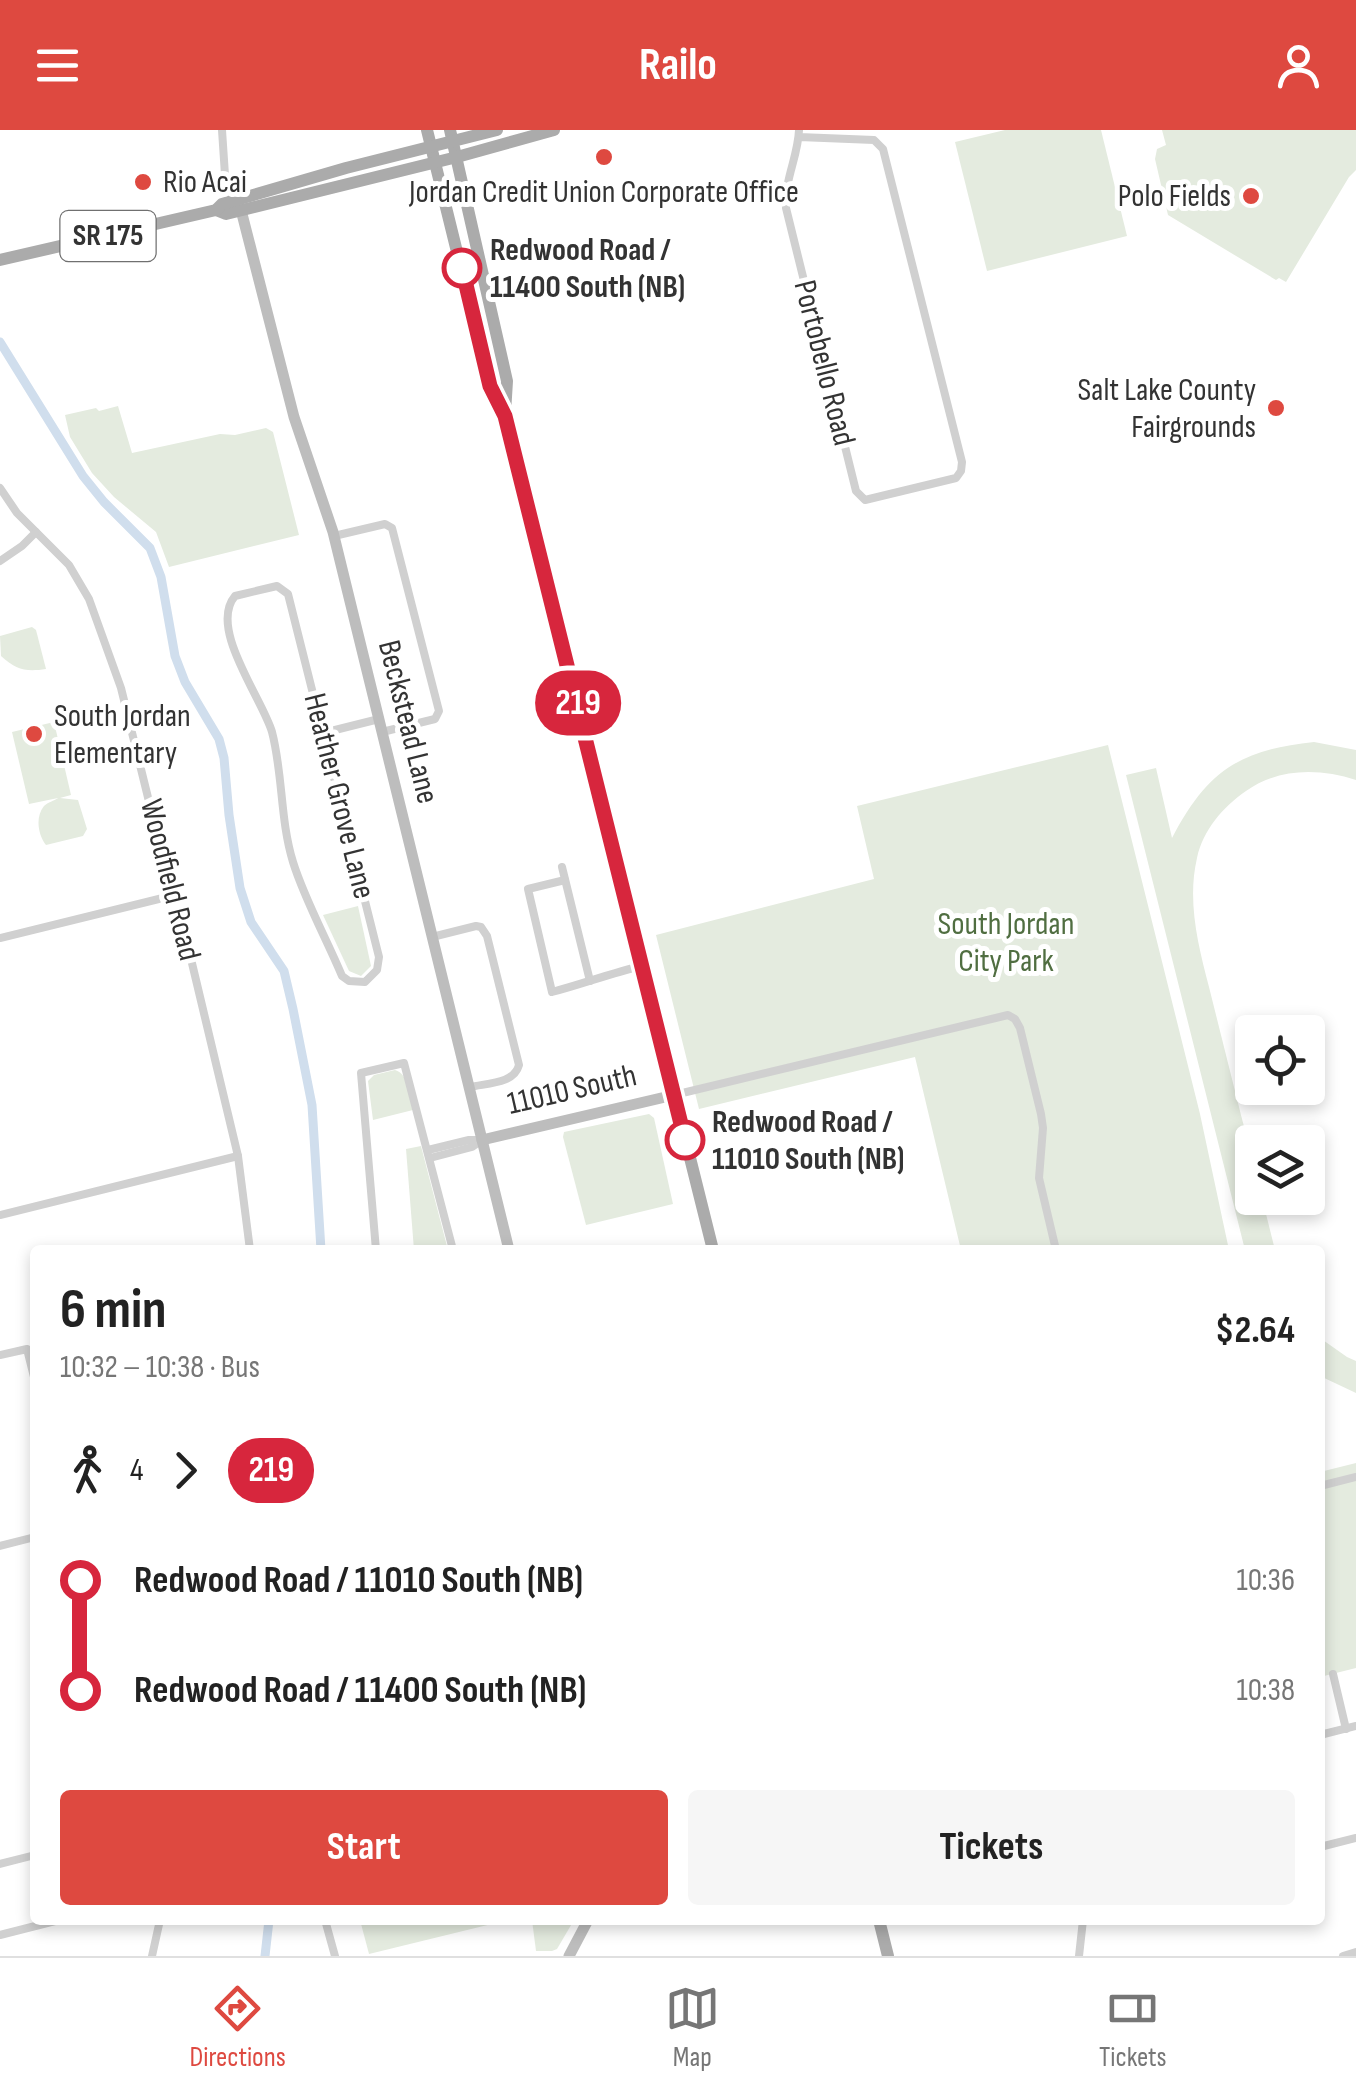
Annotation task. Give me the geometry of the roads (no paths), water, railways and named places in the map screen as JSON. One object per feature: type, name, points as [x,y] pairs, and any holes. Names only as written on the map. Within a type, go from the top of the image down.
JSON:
[{"type":"main road","points":[[428,130],[490,386],[505,416],[711,1245]]},
{"type":"main road","name":"SR 175","points":[[0,260],[216,210],[226,214],[237,205],[432,146],[452,135],[497,130]]},
{"type":"main road","name":"SR 175","points":[[237,205],[436,162],[554,130]]},
{"type":"main road","points":[[452,135],[507,381],[505,416]]},
{"type":"main road","points":[[881,1925],[888,1956]]},
{"type":"street","points":[[222,130],[224,175],[237,205]]},
{"type":"street","name":"Portobello Road","points":[[799,133],[874,140],[883,149],[962,462],[956,478],[865,500],[856,491],[786,208],[799,133]]},
{"type":"street","name":"Beckstead Lane","points":[[237,205],[288,396],[334,536],[509,1245]]},
{"type":"street","name":"Woodfield Road","points":[[0,488],[17,514],[80,581],[121,688],[238,1156],[249,1245]]},
{"type":"street","points":[[334,536],[385,524],[392,528],[439,711],[435,719],[382,732]]},
{"type":"street","points":[[0,561],[36,532]]},
{"type":"street","name":"Heather Grove Lane","points":[[277,586],[288,594],[323,732],[379,957],[372,978],[357,983],[342,976],[293,862],[271,727],[234,651],[226,613],[235,596],[277,586]]},
{"type":"street","points":[[323,732],[378,719]]},
{"type":"street","points":[[562,867],[590,981]]},
{"type":"street","points":[[565,880],[528,889],[552,992],[642,966]]},
{"type":"street","points":[[0,938],[175,895]]},
{"type":"street","points":[[432,937],[481,927],[487,936],[519,1065],[512,1078],[470,1087]]},
{"type":"street","points":[[674,1095],[1002,1015],[1015,1019],[1043,1128],[1039,1178],[1055,1245]]},
{"type":"street","points":[[376,1245],[362,1073],[404,1063],[453,1245]]},
{"type":"street","name":"11010 South","points":[[429,1154],[469,1140],[674,1095]]},
{"type":"street","points":[[0,1216],[238,1156]]},
{"type":"street","points":[[0,1355],[27,1349],[30,1361]]},
{"type":"street","points":[[1325,1485],[1356,1477]]},
{"type":"street","points":[[0,1546],[30,1538]]},
{"type":"street","points":[[1325,1734],[1351,1728],[1333,1674]]},
{"type":"street","points":[[1325,1847],[1356,1838]]},
{"type":"street","points":[[0,1864],[30,1856]]},
{"type":"street","points":[[0,1935],[39,1925]]},
{"type":"street","points":[[152,1956],[159,1925]]},
{"type":"street","points":[[326,1925],[335,1956]]},
{"type":"street","points":[[569,1956],[585,1925]]},
{"type":"street","points":[[1079,1956],[1082,1925]]},
{"type":"street","points":[[1344,1956],[1356,1952]]},
{"type":"waterway","points":[[0,342],[83,476],[150,548],[161,577],[175,656],[185,682],[219,739],[240,888],[251,922],[284,971],[293,1009],[312,1105],[321,1245]]},
{"type":"waterway","points":[[265,1956],[268,1925]]},
{"type":"place","name":"Jordan Credit Union Corporate Office","points":[[604,157]]},
{"type":"place","name":"Rio Acai","points":[[143,182]]},
{"type":"place","name":"Polo Fields","points":[[1251,196]]},
{"type":"place","name":"Redwood Road / 11400 South (NB)","points":[[462,268]]},
{"type":"place","name":"Salt Lake County Fairgrounds","points":[[1276,408]]},
{"type":"place","name":"South Jordan Elementary","points":[[34,734]]},
{"type":"place","name":"Redwood Road / 11010 South (NB)","points":[[685,1140]]},
{"type":"park label","name":"South Jordan City Park","points":[[1006,942]]}]
